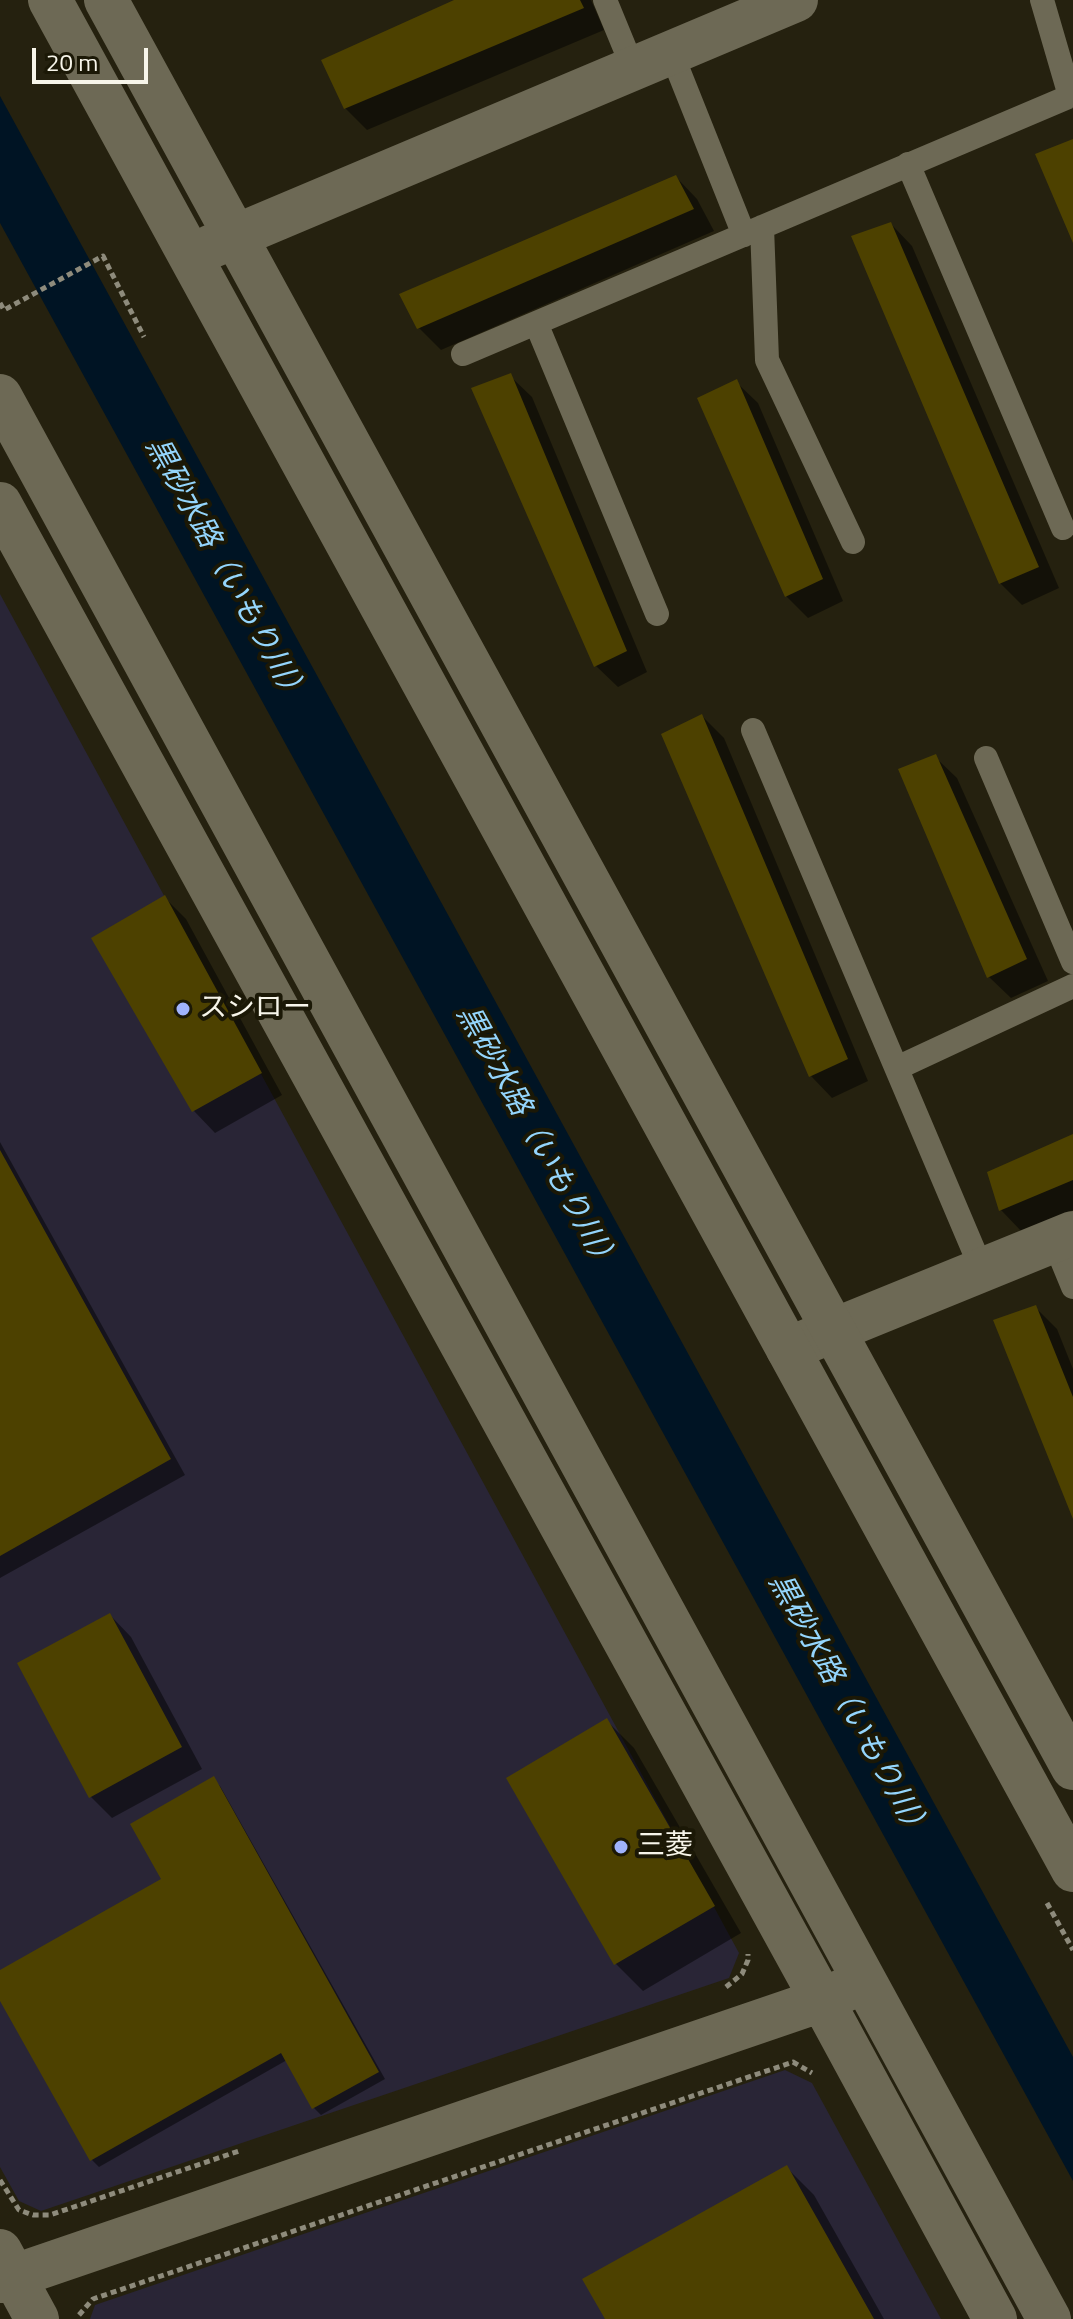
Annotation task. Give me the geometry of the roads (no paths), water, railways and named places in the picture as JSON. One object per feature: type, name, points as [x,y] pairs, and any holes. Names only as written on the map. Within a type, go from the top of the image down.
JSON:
[{"type":"street","points":[[50,0],[1073,1870]]},
{"type":"street","points":[[106,0],[1073,1768]]},
{"type":"street","points":[[190,256],[652,60],[747,9],[796,0]]},
{"type":"street","points":[[0,396],[1049,2319]]},
{"type":"street","points":[[0,504],[995,2319]]},
{"type":"street","points":[[788,1349],[1063,1237]]},
{"type":"street","points":[[37,2319],[5,2269],[822,2000],[864,1981]]},
{"type":"lane","points":[[605,0],[652,60],[753,231],[767,360],[853,542]]},
{"type":"lane","points":[[463,354],[1072,95],[1042,0]]},
{"type":"lane","points":[[908,164],[1063,528]]},
{"type":"lane","points":[[536,323],[657,614]]},
{"type":"lane","points":[[753,730],[982,1270]]},
{"type":"lane","points":[[986,758],[1073,962]]},
{"type":"lane","points":[[897,1068],[1073,986]]},
{"type":"lane","points":[[1063,1237],[1073,1287]]},
{"type":"water","name":"黒砂水路（いもり川）","points":[[0,96],[1073,2057],[1073,2181],[0,223]]},
{"type":"place","name":"スシロー","points":[[183,1009]]},
{"type":"place","name":"三菱","points":[[621,1847]]}]
